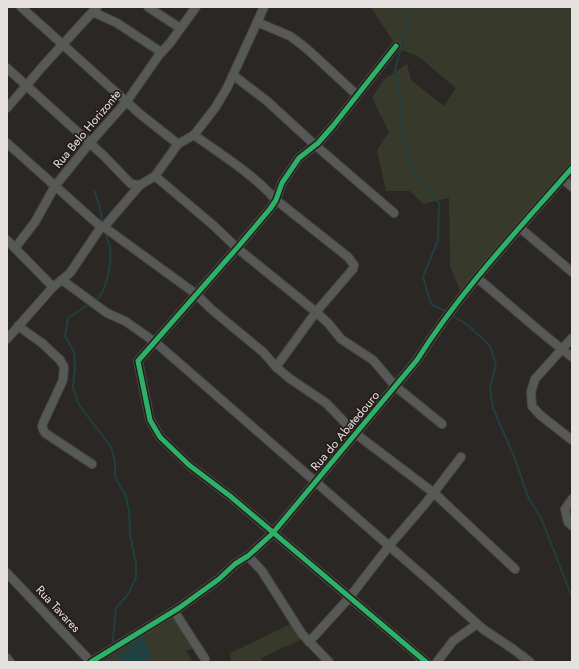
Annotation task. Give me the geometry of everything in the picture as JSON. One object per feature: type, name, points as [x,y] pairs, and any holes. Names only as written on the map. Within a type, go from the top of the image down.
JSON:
[{"type":"street","points":[[21,7],[127,102],[178,144]]},
{"type":"street","points":[[148,7],[180,28]]},
{"type":"street","name":"Rua Belo Horizonte","points":[[15,248],[35,222],[55,186],[89,144],[127,102],[161,52],[196,7]]},
{"type":"street","points":[[7,338],[53,287],[70,273],[103,227],[140,185],[155,176],[178,144],[194,135],[215,108],[233,75],[264,7]]},
{"type":"street","points":[[7,108],[95,9],[161,52]]},
{"type":"street","points":[[257,22],[290,36],[306,48],[357,95]]},
{"type":"street","points":[[396,46],[333,126],[315,145],[299,158],[282,183],[276,200],[237,248],[138,361],[150,420],[160,437],[189,465],[230,496],[272,534],[426,662]]},
{"type":"street","points":[[7,68],[104,156],[131,184],[135,186],[140,185]]},
{"type":"street","points":[[233,75],[267,102],[394,213]]},
{"type":"street","points":[[194,135],[251,176],[268,190],[276,200],[348,257],[354,265],[353,269],[316,312],[276,367]]},
{"type":"street","points":[[7,143],[103,227],[196,294],[211,309],[263,352],[276,367],[289,378],[326,403],[356,434],[434,493],[515,569]]},
{"type":"street","name":"Rua do Abatedouro","points":[[91,662],[174,611],[219,579],[235,564],[248,556],[272,534],[418,360],[434,333],[477,278],[572,168]]},
{"type":"street","name":"Rua do Abatedouro","points":[[155,176],[237,248],[316,312],[328,323],[340,339],[372,360],[395,386],[442,424]]},
{"type":"street","points":[[562,179],[572,187]]},
{"type":"street","points":[[520,228],[572,272]]},
{"type":"street","points":[[7,240],[53,287]]},
{"type":"street","points":[[477,278],[572,357]]},
{"type":"street","points":[[62,280],[107,314],[125,321],[155,342],[434,584],[477,624],[530,662]]},
{"type":"street","points":[[18,326],[42,343],[60,360],[64,367],[63,380],[43,423],[43,430],[67,449],[92,464]]},
{"type":"street","points":[[572,338],[535,379],[531,392],[532,406],[540,415],[572,440]]},
{"type":"street","points":[[309,642],[350,598],[389,546],[434,493],[460,457]]},
{"type":"street","points":[[572,499],[565,509],[568,522],[572,526]]},
{"type":"street","points":[[248,556],[262,571],[302,634],[329,662]]},
{"type":"street","name":"Rua Tavares","points":[[7,572],[91,662]]},
{"type":"street","points":[[174,611],[206,660]]},
{"type":"street","points":[[436,662],[453,641],[477,624]]},
{"type":"street","points":[[7,658],[10,662]]},
{"type":"green space","points":[[371,7],[572,7],[572,175],[565,169],[462,295],[450,266],[449,198],[423,204],[410,191],[386,191],[377,150],[389,132],[372,98],[383,80],[407,64],[411,80],[444,106],[456,88],[418,56],[398,49]]},
{"type":"green space","points":[[175,615],[195,648],[186,651],[193,662],[102,662]]},
{"type":"green space","points":[[291,624],[300,640],[261,658],[263,662],[231,662],[230,653]]},
{"type":"water","points":[[143,636],[150,654],[150,662],[117,662],[128,648]]},
{"type":"waterway","points":[[410,7],[395,69],[400,98],[402,132],[409,165],[439,203],[438,240],[423,277],[431,304],[447,312]]},
{"type":"waterway","points":[[94,190],[99,204],[103,224]]},
{"type":"waterway","points":[[95,301],[103,291],[108,276],[110,247],[105,232]]},
{"type":"waterway","points":[[91,303],[68,318],[65,336],[74,352],[75,368],[73,388],[79,405],[111,447],[115,462],[115,477],[126,496],[129,512],[130,534],[136,564],[136,577],[129,593],[116,608],[113,640],[116,645]]},
{"type":"waterway","points":[[451,315],[468,325],[490,346],[496,365],[490,388],[493,408],[515,459],[528,497],[541,518],[572,597]]},
{"type":"waterway","points":[[116,652],[121,662]]},
{"type":"cycle path","points":[[396,46],[333,126],[318,143],[299,158],[282,183],[276,200],[270,209],[138,361],[150,420],[160,437],[189,465],[230,496],[426,662]]},
{"type":"cycle path","points":[[91,662],[179,608],[219,579],[235,564],[248,556],[272,534],[417,360],[434,334],[471,285],[572,168]]}]
